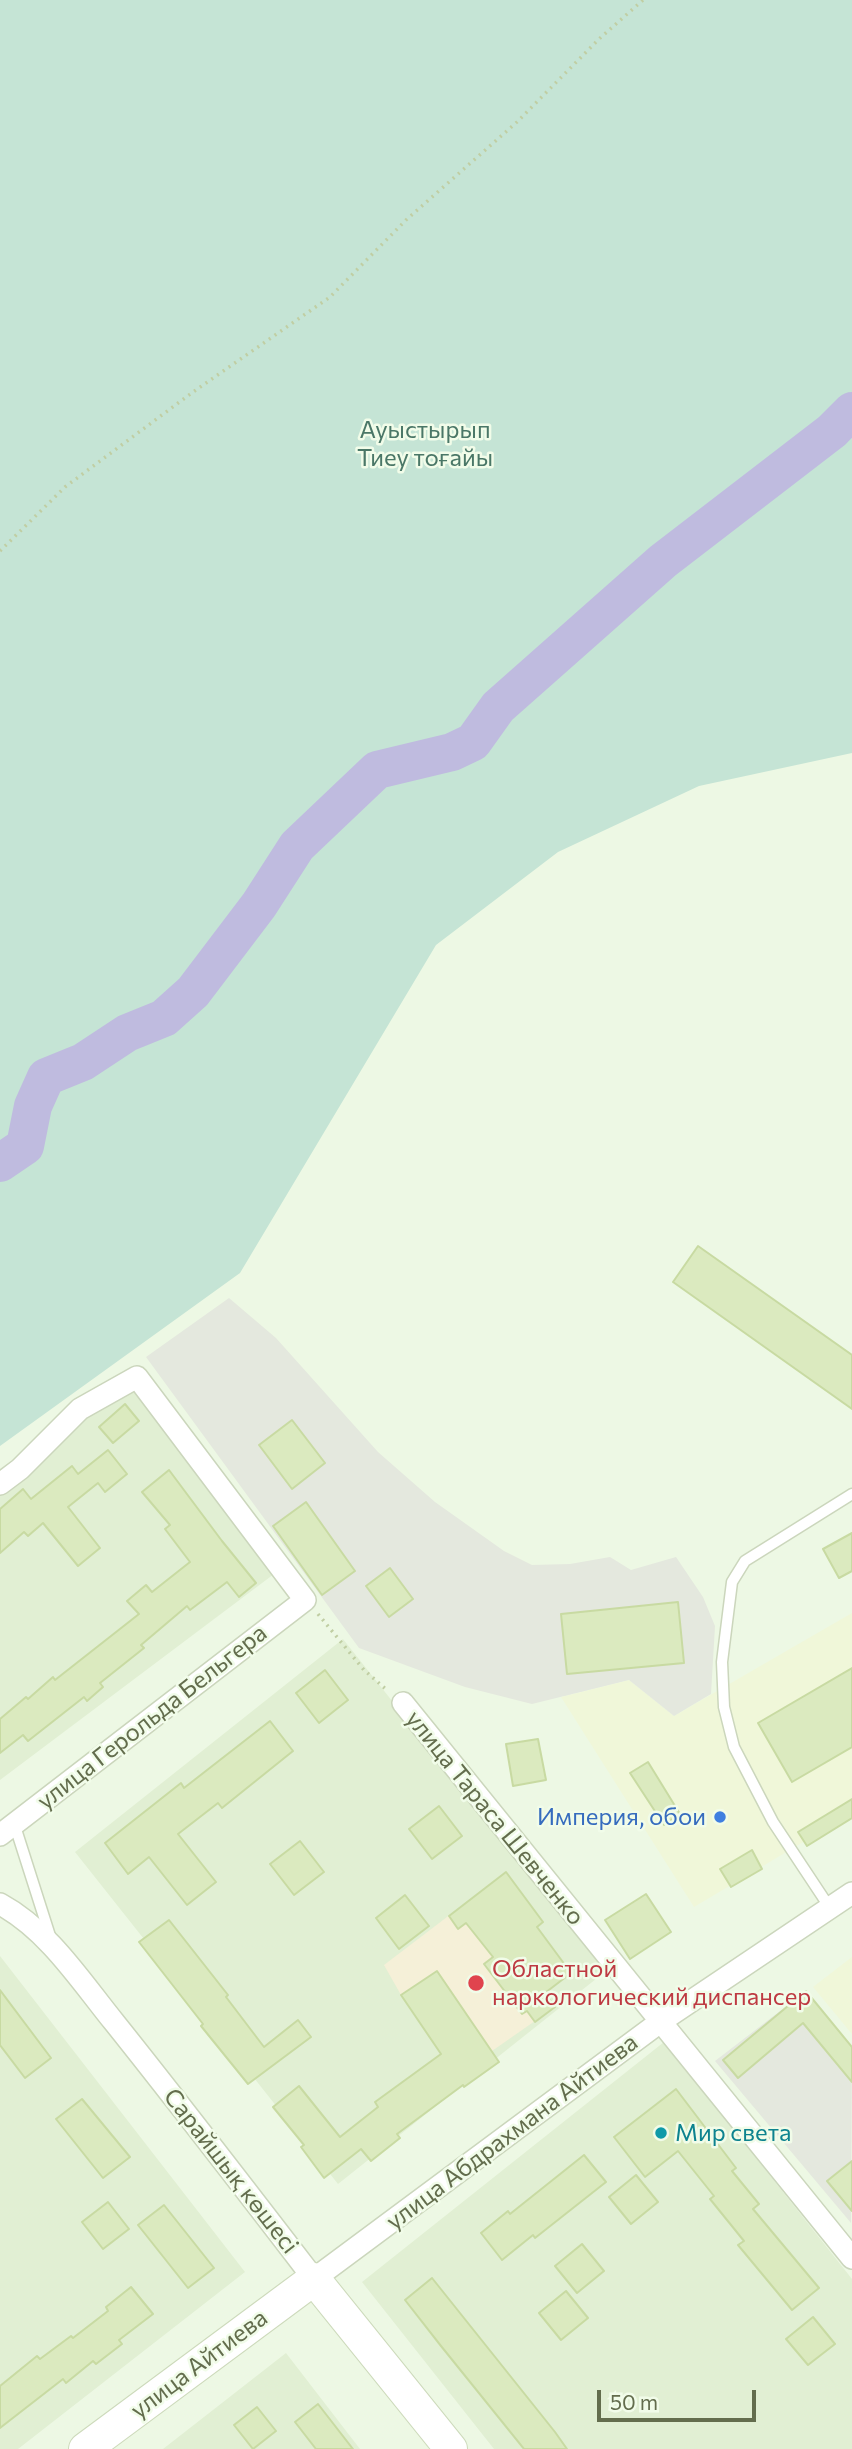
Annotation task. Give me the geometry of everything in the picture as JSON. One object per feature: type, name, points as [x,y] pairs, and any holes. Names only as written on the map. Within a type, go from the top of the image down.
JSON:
[{"type":"street","points":[[0,1484],[20,1469],[80,1409],[137,1377],[305,1600]]},
{"type":"street","name":"улица Герольда Бельгера","points":[[7,1829],[305,1600]]},
{"type":"street","name":"улица Тараса Шевченко","points":[[403,1703],[852,2258]]},
{"type":"street","name":"улица Абдрахмана Айтиева","points":[[314,2279],[660,2022],[852,1893]]},
{"type":"street","name":"Сарайшық көшесі","points":[[0,1904],[22,1916],[54,1948],[451,2449]]},
{"type":"street","name":"улица Айтиева","points":[[85,2449],[314,2279]]},
{"type":"lane","points":[[830,1908],[773,1822],[734,1747],[724,1707],[722,1662],[732,1582],[745,1561],[852,1494]]},
{"type":"lane","points":[[7,1829],[54,1948]]},
{"type":"path","points":[[0,551],[65,487],[193,392],[330,297],[406,220],[517,122],[599,39],[643,0]]},
{"type":"path","points":[[305,1600],[364,1670],[403,1703]]},
{"type":"shaded area","points":[[229,1298],[276,1338],[378,1452],[435,1502],[504,1551],[532,1565],[570,1564],[610,1557],[631,1570],[676,1557],[703,1597],[715,1626],[711,1694],[674,1716],[629,1680],[532,1704],[465,1687],[359,1648],[146,1357]]},
{"type":"shaded area","points":[[134,1374],[286,1565],[0,1780],[0,1477]]},
{"type":"shaded area","points":[[852,1613],[852,1813],[694,1907],[561,1697],[629,1680],[674,1716]]},
{"type":"shaded area","points":[[343,1639],[606,1971],[338,2184],[75,1852]]},
{"type":"shaded area","name":"Областной наркологический диспансер","points":[[506,1872],[543,1922],[537,1927],[571,1973],[545,1993],[555,2007],[492,2051],[499,2062],[464,2087],[401,1995],[384,1965]]},
{"type":"shaded area","points":[[0,1956],[245,2272],[18,2449],[0,2449]]},
{"type":"shaded area","points":[[852,1957],[852,2034],[813,1987]]},
{"type":"shaded area","points":[[806,1991],[852,2047],[851,2223],[715,2061]]},
{"type":"shaded area","points":[[664,2042],[852,2279],[852,2449],[494,2449],[362,2282]]},
{"type":"shaded area","points":[[286,2353],[360,2449],[163,2449]]},
{"type":"green space","name":"Ауыстырып Тиеу тоғайы","points":[[0,0],[852,0],[852,753],[699,786],[558,852],[436,945],[240,1273],[0,1446]]},
{"type":"building","points":[[698,1246],[852,1355],[852,1409],[673,1282]]},
{"type":"building","points":[[125,1404],[139,1421],[113,1443],[99,1427]]},
{"type":"building","points":[[292,1420],[325,1463],[292,1489],[259,1445]]},
{"type":"building","points":[[108,1450],[127,1474],[105,1492],[98,1483],[68,1507],[100,1548],[78,1566],[43,1523],[28,1536],[24,1532],[0,1553],[0,1509],[23,1489],[31,1499],[72,1466],[78,1474]]},
{"type":"building","points":[[169,1470],[256,1583],[239,1597],[227,1582],[190,1610],[187,1606],[141,1645],[144,1648],[100,1683],[103,1687],[87,1701],[84,1697],[28,1741],[23,1735],[0,1753],[0,1719],[139,1614],[127,1601],[146,1585],[152,1592],[190,1562],[165,1529],[170,1525],[142,1492]]},
{"type":"building","points":[[306,1502],[355,1571],[322,1595],[273,1526]]},
{"type":"building","points":[[852,1533],[852,1571],[839,1578],[823,1549]]},
{"type":"building","points":[[390,1568],[413,1599],[389,1617],[366,1586]]},
{"type":"building","points":[[678,1602],[684,1663],[567,1674],[561,1614]]},
{"type":"building","points":[[852,1668],[852,1747],[792,1782],[758,1723]]},
{"type":"building","points":[[325,1670],[348,1700],[319,1723],[296,1693]]},
{"type":"building","points":[[270,1721],[293,1751],[222,1808],[218,1803],[178,1834],[216,1882],[187,1905],[149,1857],[128,1874],[105,1843],[181,1783],[184,1788]]},
{"type":"building","points":[[538,1739],[546,1780],[513,1786],[506,1744]]},
{"type":"building","points":[[648,1762],[680,1814],[664,1825],[630,1773]]},
{"type":"building","points":[[852,1799],[852,1818],[807,1846],[798,1832]]},
{"type":"building","points":[[439,1806],[462,1836],[432,1859],[409,1829]]},
{"type":"building","points":[[300,1841],[324,1872],[294,1895],[270,1864]]},
{"type":"building","points":[[752,1850],[762,1869],[731,1887],[720,1869]]},
{"type":"building","points":[[506,1872],[543,1922],[537,1927],[571,1973],[545,1993],[555,2007],[535,2022],[527,2011],[522,2014],[484,1964],[493,1957],[466,1923],[458,1929],[449,1916]]},
{"type":"building","points":[[646,1894],[671,1932],[630,1959],[605,1920]]},
{"type":"building","points":[[405,1895],[429,1926],[399,1949],[376,1918]]},
{"type":"building","points":[[169,1920],[228,1995],[226,1997],[264,2047],[298,2020],[311,2037],[248,2084],[139,1942]]},
{"type":"building","points":[[437,1971],[499,2062],[397,2134],[400,2138],[371,2161],[361,2149],[324,2178],[301,2147],[304,2145],[273,2107],[299,2086],[340,2137],[378,2107],[375,2102],[441,2054],[401,1995]]},
{"type":"building","points":[[0,1990],[51,2058],[25,2078],[0,2045]]},
{"type":"building","points":[[806,1991],[852,2047],[852,2082],[803,2023],[738,2078],[723,2060]]},
{"type":"building","points":[[676,2089],[736,2168],[732,2171],[759,2204],[753,2209],[819,2288],[792,2310],[738,2245],[744,2241],[710,2199],[714,2196],[678,2151],[645,2177],[614,2137]]},
{"type":"building","points":[[82,2099],[130,2157],[103,2178],[56,2119]]},
{"type":"building","points":[[584,2155],[606,2182],[535,2238],[533,2235],[502,2260],[481,2233],[508,2211],[510,2214]]},
{"type":"building","points":[[852,2161],[852,2211],[827,2181]]},
{"type":"building","points":[[636,2175],[658,2202],[631,2224],[609,2197]]},
{"type":"building","points":[[108,2202],[129,2229],[103,2249],[82,2222]]},
{"type":"building","points":[[164,2205],[214,2268],[188,2288],[138,2225]]},
{"type":"building","points":[[582,2244],[604,2271],[577,2293],[555,2266]]},
{"type":"building","points":[[432,2278],[567,2449],[524,2449],[441,2346],[405,2300]]},
{"type":"building","points":[[131,2287],[153,2314],[119,2340],[122,2344],[96,2364],[93,2361],[66,2383],[63,2379],[0,2428],[0,2386],[37,2356],[40,2359],[71,2336],[73,2338],[108,2311],[106,2307]]},
{"type":"building","points":[[566,2291],[588,2318],[561,2340],[539,2313]]},
{"type":"building","points":[[813,2317],[835,2344],[808,2365],[786,2339]]},
{"type":"building","points":[[318,2404],[353,2449],[316,2449],[295,2422]]},
{"type":"building","points":[[257,2407],[276,2431],[253,2449],[234,2425]]},
{"type":"waterway","points":[[0,1163],[25,1146],[33,1106],[46,1077],[83,1062],[127,1033],[164,1018],[193,992],[259,905],[297,846],[377,770],[452,752],[473,742],[498,707],[663,561],[832,431],[852,411]]},
{"type":"place","name":"Империя, обои","points":[[720,1817]]},
{"type":"place","name":"Областной наркологический диспансер","points":[[476,1983]]},
{"type":"place","name":"Мир света","points":[[661,2133]]}]
